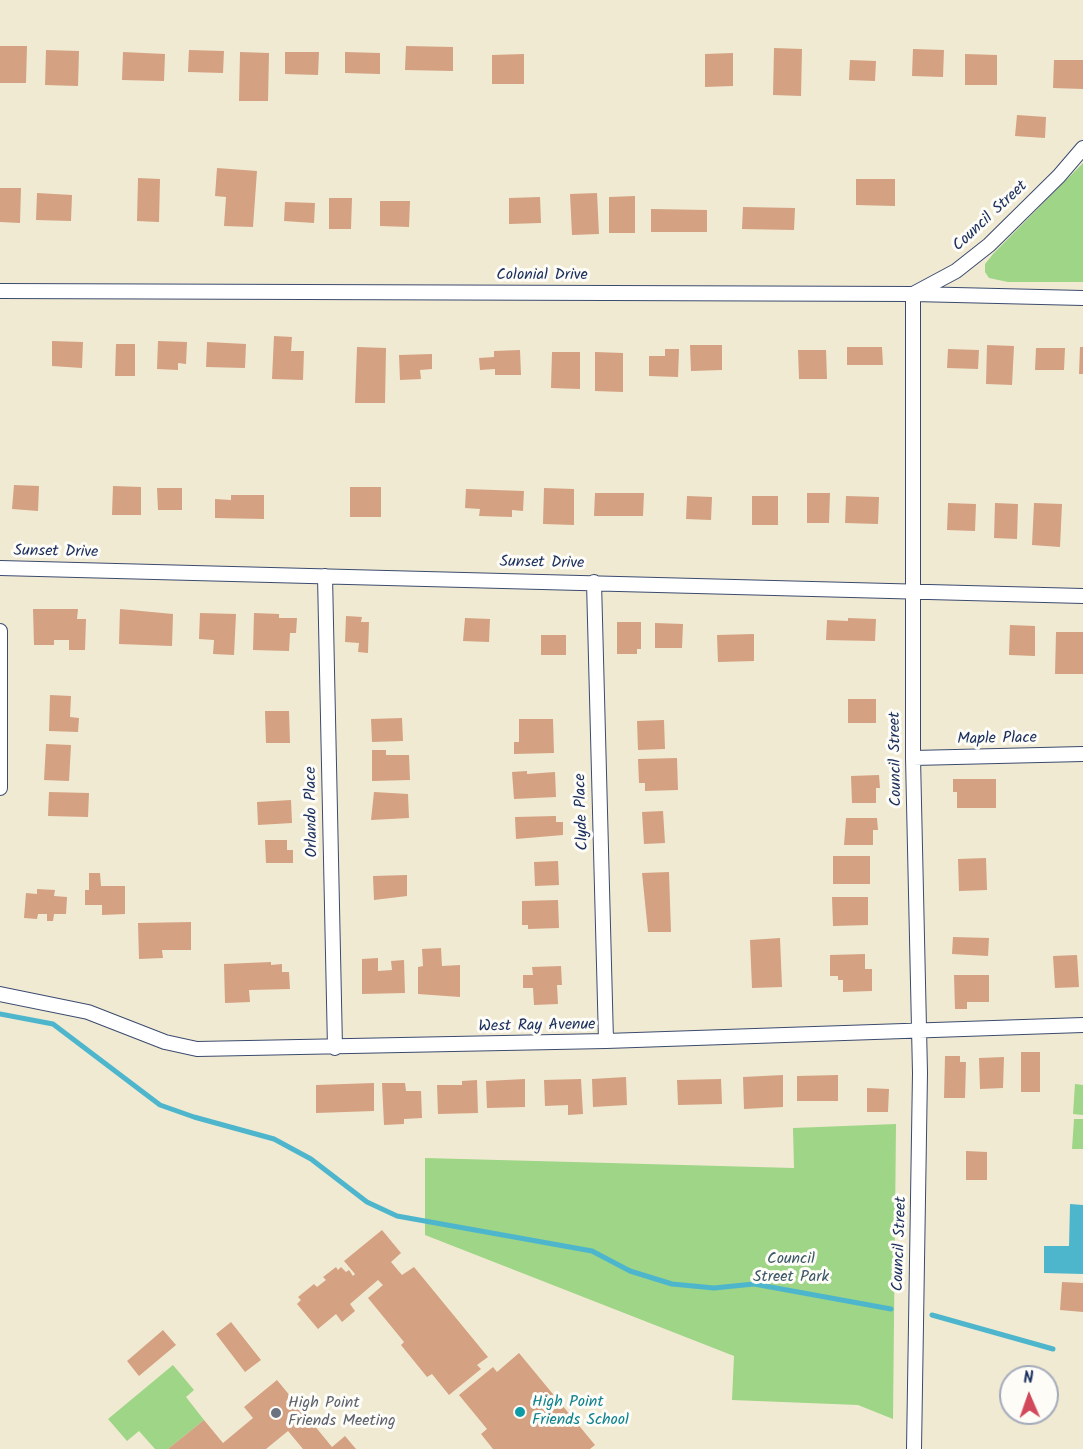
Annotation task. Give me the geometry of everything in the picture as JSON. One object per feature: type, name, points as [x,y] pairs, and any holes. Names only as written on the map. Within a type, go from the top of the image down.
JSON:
[{"type":"street","name":"Council Street","points":[[914,1449],[920,1159],[913,758],[913,294],[956,271],[989,245],[1059,176],[1083,148]]},
{"type":"street","name":"Colonial Drive","points":[[0,291],[913,294],[1083,298]]},
{"type":"street","name":"Sunset Drive","points":[[0,568],[1083,596]]},
{"type":"street","name":"Orlando Place","points":[[325,576],[335,1048]]},
{"type":"street","name":"Clyde Place","points":[[594,582],[606,1041]]},
{"type":"street","points":[[0,631],[0,788]]},
{"type":"street","name":"Maple Place","points":[[913,758],[1083,754]]},
{"type":"street","name":"West Ray Avenue","points":[[0,994],[88,1012],[165,1042],[197,1049],[606,1041],[1083,1025]]},
{"type":"green space","points":[[1083,163],[1083,282],[1008,282],[989,278],[985,272],[985,264],[993,254]]},
{"type":"green space","points":[[1075,1084],[1083,1085],[1083,1115],[1073,1114]]},
{"type":"green space","points":[[1074,1119],[1083,1119],[1083,1149],[1072,1149]]},
{"type":"green space","name":"Council Street Park","points":[[896,1124],[893,1419],[858,1405],[732,1400],[734,1356],[425,1235],[425,1158],[794,1168],[793,1128]]},
{"type":"green space","points":[[173,1365],[194,1390],[186,1397],[204,1420],[168,1449],[155,1449],[139,1431],[127,1441],[108,1419]]},
{"type":"water","points":[[1070,1204],[1083,1205],[1083,1274],[1044,1273],[1044,1246],[1069,1246]]},
{"type":"building","points":[[0,46],[27,46],[26,83],[0,83]]},
{"type":"building","points":[[406,46],[453,47],[453,71],[405,70]]},
{"type":"building","points":[[774,48],[802,49],[801,96],[773,95]]},
{"type":"building","points":[[913,49],[944,50],[943,77],[912,76]]},
{"type":"building","points":[[46,50],[79,51],[78,86],[45,85]]},
{"type":"building","points":[[189,50],[224,51],[223,73],[188,72]]},
{"type":"building","points":[[123,52],[165,54],[164,81],[122,80]]},
{"type":"building","points":[[240,52],[269,53],[268,101],[239,101]]},
{"type":"building","points":[[285,52],[319,52],[318,75],[285,74]]},
{"type":"building","points":[[345,52],[380,53],[380,74],[345,73]]},
{"type":"building","points":[[733,53],[733,86],[705,87],[705,54]]},
{"type":"building","points":[[524,54],[524,84],[492,84],[492,55]]},
{"type":"building","points":[[965,54],[997,55],[997,85],[965,85]]},
{"type":"building","points":[[850,60],[876,61],[875,81],[849,80]]},
{"type":"building","points":[[1054,60],[1083,60],[1083,89],[1053,88]]},
{"type":"building","points":[[1017,115],[1046,117],[1045,138],[1015,136]]},
{"type":"building","points":[[217,168],[257,171],[253,227],[224,226],[226,197],[215,196]]},
{"type":"building","points":[[138,178],[160,179],[159,222],[137,221]]},
{"type":"building","points":[[856,179],[895,179],[895,206],[856,205]]},
{"type":"building","points":[[0,188],[21,188],[20,223],[0,222]]},
{"type":"building","points":[[37,193],[72,195],[71,221],[36,220]]},
{"type":"building","points":[[597,193],[599,234],[572,235],[570,194]]},
{"type":"building","points":[[635,196],[635,233],[609,233],[609,197]]},
{"type":"building","points":[[540,197],[541,223],[509,224],[509,198]]},
{"type":"building","points":[[329,198],[352,198],[351,229],[329,229]]},
{"type":"building","points":[[380,201],[410,201],[409,227],[380,226]]},
{"type":"building","points":[[285,202],[315,203],[314,223],[284,221]]},
{"type":"building","points":[[743,207],[795,208],[794,230],[742,229]]},
{"type":"building","points":[[651,209],[707,210],[707,232],[651,232]]},
{"type":"building","points":[[274,336],[292,337],[291,351],[304,351],[303,380],[272,379]]},
{"type":"building","points":[[52,341],[83,342],[82,368],[52,366]]},
{"type":"building","points":[[158,341],[187,342],[186,364],[178,363],[178,370],[157,369]]},
{"type":"building","points":[[207,342],[246,344],[245,368],[206,367]]},
{"type":"building","points":[[116,344],[135,344],[135,376],[115,376]]},
{"type":"building","points":[[690,345],[722,345],[722,370],[691,371]]},
{"type":"building","points":[[987,345],[1014,346],[1012,385],[986,384]]},
{"type":"building","points":[[357,347],[386,348],[385,403],[355,403]]},
{"type":"building","points":[[847,347],[882,347],[883,365],[847,365]]},
{"type":"building","points":[[1080,347],[1083,347],[1083,374],[1079,374]]},
{"type":"building","points":[[1036,348],[1065,348],[1064,370],[1035,370]]},
{"type":"building","points":[[665,349],[679,349],[678,377],[649,376],[649,356],[665,356]]},
{"type":"building","points":[[948,349],[979,350],[978,369],[947,368]]},
{"type":"building","points":[[520,350],[521,375],[495,375],[495,369],[480,370],[479,358],[494,357],[494,351]]},
{"type":"building","points":[[798,350],[826,350],[827,379],[799,379]]},
{"type":"building","points":[[552,352],[580,352],[580,389],[551,388]]},
{"type":"building","points":[[595,352],[623,353],[623,392],[595,391]]},
{"type":"building","points":[[432,354],[432,369],[420,370],[421,379],[400,380],[399,355]]},
{"type":"building","points":[[14,485],[39,486],[38,511],[12,509]]},
{"type":"building","points":[[113,486],[141,487],[141,515],[112,515]]},
{"type":"building","points":[[350,487],[381,487],[381,517],[350,517]]},
{"type":"building","points":[[157,488],[182,488],[182,510],[158,510]]},
{"type":"building","points":[[544,488],[574,489],[574,525],[543,524]]},
{"type":"building","points":[[466,489],[524,491],[523,511],[512,510],[512,517],[479,516],[480,509],[465,508]]},
{"type":"building","points":[[595,493],[644,493],[643,516],[594,516]]},
{"type":"building","points":[[807,493],[830,493],[829,523],[807,523]]},
{"type":"building","points":[[231,495],[264,495],[264,519],[215,518],[215,499],[231,500]]},
{"type":"building","points":[[687,496],[712,497],[711,520],[686,519]]},
{"type":"building","points":[[752,496],[778,496],[778,525],[752,525]]},
{"type":"building","points":[[846,496],[879,497],[878,524],[845,523]]},
{"type":"building","points":[[948,503],[976,504],[975,531],[947,530]]},
{"type":"building","points":[[995,503],[1018,504],[1017,539],[994,538]]},
{"type":"building","points":[[1034,503],[1062,504],[1060,547],[1032,545]]},
{"type":"building","points":[[33,609],[78,609],[77,619],[86,619],[85,650],[69,650],[69,640],[54,640],[54,645],[34,645]]},
{"type":"building","points":[[120,609],[173,614],[172,646],[119,644]]},
{"type":"building","points":[[200,613],[236,614],[234,655],[213,654],[214,640],[199,639]]},
{"type":"building","points":[[254,613],[279,614],[279,618],[297,618],[296,633],[290,633],[289,651],[253,650]]},
{"type":"building","points":[[346,616],[362,617],[361,622],[369,622],[368,653],[358,652],[359,643],[345,642]]},
{"type":"building","points":[[465,618],[490,619],[489,642],[463,641]]},
{"type":"building","points":[[848,618],[876,619],[875,641],[826,640],[827,620],[848,621]]},
{"type":"building","points":[[617,622],[641,622],[641,649],[637,649],[637,654],[617,654]]},
{"type":"building","points":[[655,623],[683,624],[682,648],[655,648]]},
{"type":"building","points":[[1010,625],[1035,626],[1035,656],[1009,655]]},
{"type":"building","points":[[1056,632],[1083,632],[1083,674],[1055,674]]},
{"type":"building","points":[[754,634],[754,661],[718,662],[717,635]]},
{"type":"building","points":[[541,635],[566,635],[566,655],[541,655]]},
{"type":"building","points":[[50,695],[71,696],[70,717],[79,718],[78,732],[49,731]]},
{"type":"building","points":[[848,699],[876,699],[876,723],[848,723]]},
{"type":"building","points":[[265,711],[289,711],[290,743],[266,743]]},
{"type":"building","points":[[402,718],[403,741],[372,742],[371,719]]},
{"type":"building","points":[[519,719],[553,719],[554,753],[514,754],[514,742],[519,742]]},
{"type":"building","points":[[664,720],[665,749],[638,750],[637,721]]},
{"type":"building","points":[[46,744],[71,745],[69,781],[44,780]]},
{"type":"building","points":[[372,750],[386,750],[386,755],[409,755],[410,780],[372,781]]},
{"type":"building","points":[[677,758],[678,790],[645,791],[645,783],[639,783],[638,759]]},
{"type":"building","points":[[527,771],[527,774],[555,772],[556,797],[514,799],[512,772]]},
{"type":"building","points":[[879,775],[880,788],[876,788],[876,803],[852,803],[851,776]]},
{"type":"building","points":[[953,779],[996,779],[996,808],[957,808],[957,792],[953,792]]},
{"type":"building","points":[[49,792],[89,793],[88,817],[48,816]]},
{"type":"building","points":[[374,792],[408,794],[409,818],[371,820]]},
{"type":"building","points":[[291,800],[292,823],[258,825],[257,802]]},
{"type":"building","points":[[663,811],[665,843],[644,844],[642,812]]},
{"type":"building","points":[[556,816],[556,822],[563,822],[563,835],[516,839],[515,817]]},
{"type":"building","points":[[846,818],[877,818],[878,830],[873,830],[873,845],[844,845]]},
{"type":"building","points":[[265,840],[287,840],[287,850],[293,850],[293,863],[266,863]]},
{"type":"building","points":[[833,856],[870,856],[870,884],[833,884]]},
{"type":"building","points":[[986,858],[987,890],[959,891],[958,859]]},
{"type":"building","points":[[558,861],[559,885],[535,886],[534,862]]},
{"type":"building","points":[[669,872],[671,932],[648,932],[642,873]]},
{"type":"building","points":[[89,873],[100,873],[101,886],[125,886],[125,914],[102,915],[102,905],[85,905],[85,890],[89,890]]},
{"type":"building","points":[[407,875],[407,896],[374,900],[373,876]]},
{"type":"building","points":[[37,889],[55,890],[54,896],[67,897],[66,914],[54,914],[53,921],[47,921],[47,914],[38,914],[37,919],[24,918],[26,893],[37,894]]},
{"type":"building","points":[[832,897],[868,897],[868,925],[833,926]]},
{"type":"building","points":[[558,900],[559,928],[528,929],[528,925],[522,925],[522,901]]},
{"type":"building","points":[[191,922],[191,950],[162,950],[163,958],[139,959],[138,923]]},
{"type":"building","points":[[953,937],[989,938],[988,956],[952,954]]},
{"type":"building","points":[[780,938],[782,987],[752,988],[750,940]]},
{"type":"building","points":[[441,948],[442,966],[460,965],[460,997],[418,994],[418,967],[423,966],[422,949]]},
{"type":"building","points":[[865,954],[865,969],[872,969],[872,991],[843,992],[843,980],[838,980],[838,976],[830,976],[830,955]]},
{"type":"building","points":[[1077,955],[1079,987],[1055,988],[1053,956]]},
{"type":"building","points":[[378,958],[378,971],[392,970],[391,961],[404,960],[405,993],[362,994],[362,959]]},
{"type":"building","points":[[271,962],[271,965],[282,964],[282,972],[289,972],[290,989],[249,990],[250,1002],[225,1003],[224,964]]},
{"type":"building","points":[[561,966],[562,985],[557,985],[558,1004],[534,1005],[533,988],[523,988],[523,975],[533,975],[532,967]]},
{"type":"building","points":[[954,975],[989,975],[989,1002],[967,1002],[967,1009],[955,1009]]},
{"type":"building","points":[[1021,1052],[1040,1052],[1040,1092],[1021,1092]]},
{"type":"building","points":[[945,1056],[960,1056],[960,1062],[966,1062],[965,1098],[944,1098]]},
{"type":"building","points":[[1004,1057],[1003,1088],[980,1089],[979,1058]]},
{"type":"building","points":[[783,1075],[783,1107],[744,1109],[743,1077]]},
{"type":"building","points":[[838,1075],[838,1101],[797,1101],[797,1076]]},
{"type":"building","points":[[626,1077],[627,1105],[593,1107],[592,1079]]},
{"type":"building","points":[[525,1079],[525,1107],[487,1108],[486,1081]]},
{"type":"building","points":[[581,1079],[583,1114],[568,1115],[568,1105],[545,1106],[544,1080]]},
{"type":"building","points":[[721,1079],[722,1104],[678,1105],[677,1080]]},
{"type":"building","points":[[477,1080],[478,1113],[438,1114],[437,1085],[462,1085],[462,1081]]},
{"type":"building","points":[[374,1083],[374,1111],[316,1113],[316,1085]]},
{"type":"building","points":[[382,1083],[405,1083],[406,1091],[421,1091],[422,1118],[404,1119],[404,1124],[384,1125]]},
{"type":"building","points":[[867,1088],[889,1089],[888,1112],[867,1112]]},
{"type":"building","points":[[966,1151],[987,1152],[987,1180],[966,1180]]},
{"type":"building","points":[[382,1230],[401,1253],[391,1262],[402,1275],[414,1267],[488,1357],[477,1365],[481,1369],[449,1395],[432,1374],[427,1377],[401,1345],[404,1342],[368,1298],[383,1285],[378,1280],[350,1304],[355,1311],[342,1322],[336,1314],[318,1329],[297,1304],[301,1300],[298,1297],[314,1284],[317,1287],[326,1280],[323,1277],[336,1267],[338,1270],[341,1267],[346,1272],[349,1270],[353,1276],[355,1274],[344,1261]]},
{"type":"building","points":[[1062,1282],[1083,1283],[1083,1312],[1060,1310]]},
{"type":"building","points":[[231,1322],[261,1360],[245,1372],[216,1334]]},
{"type":"building","points":[[163,1330],[176,1345],[139,1376],[127,1361]]},
{"type":"building","name":"High Point Friends School","points":[[519,1353],[595,1445],[590,1449],[493,1449],[481,1434],[487,1429],[459,1395],[493,1367],[497,1372]]},
{"type":"building","name":"High Point Friends Meeting","points":[[277,1380],[332,1447],[345,1436],[356,1449],[303,1449],[288,1431],[266,1449],[168,1449],[204,1420],[223,1443],[253,1418],[244,1407]]},
{"type":"waterway","points":[[0,1014],[53,1024],[160,1105],[274,1139],[311,1159],[367,1202],[397,1216],[592,1251],[630,1271],[672,1284],[714,1288],[754,1284],[891,1309]]},
{"type":"waterway","points":[[932,1315],[1053,1349]]},
{"type":"place","name":"High Point Friends School","points":[[520,1412]]},
{"type":"place","name":"High Point Friends Meeting","points":[[276,1413]]}]
